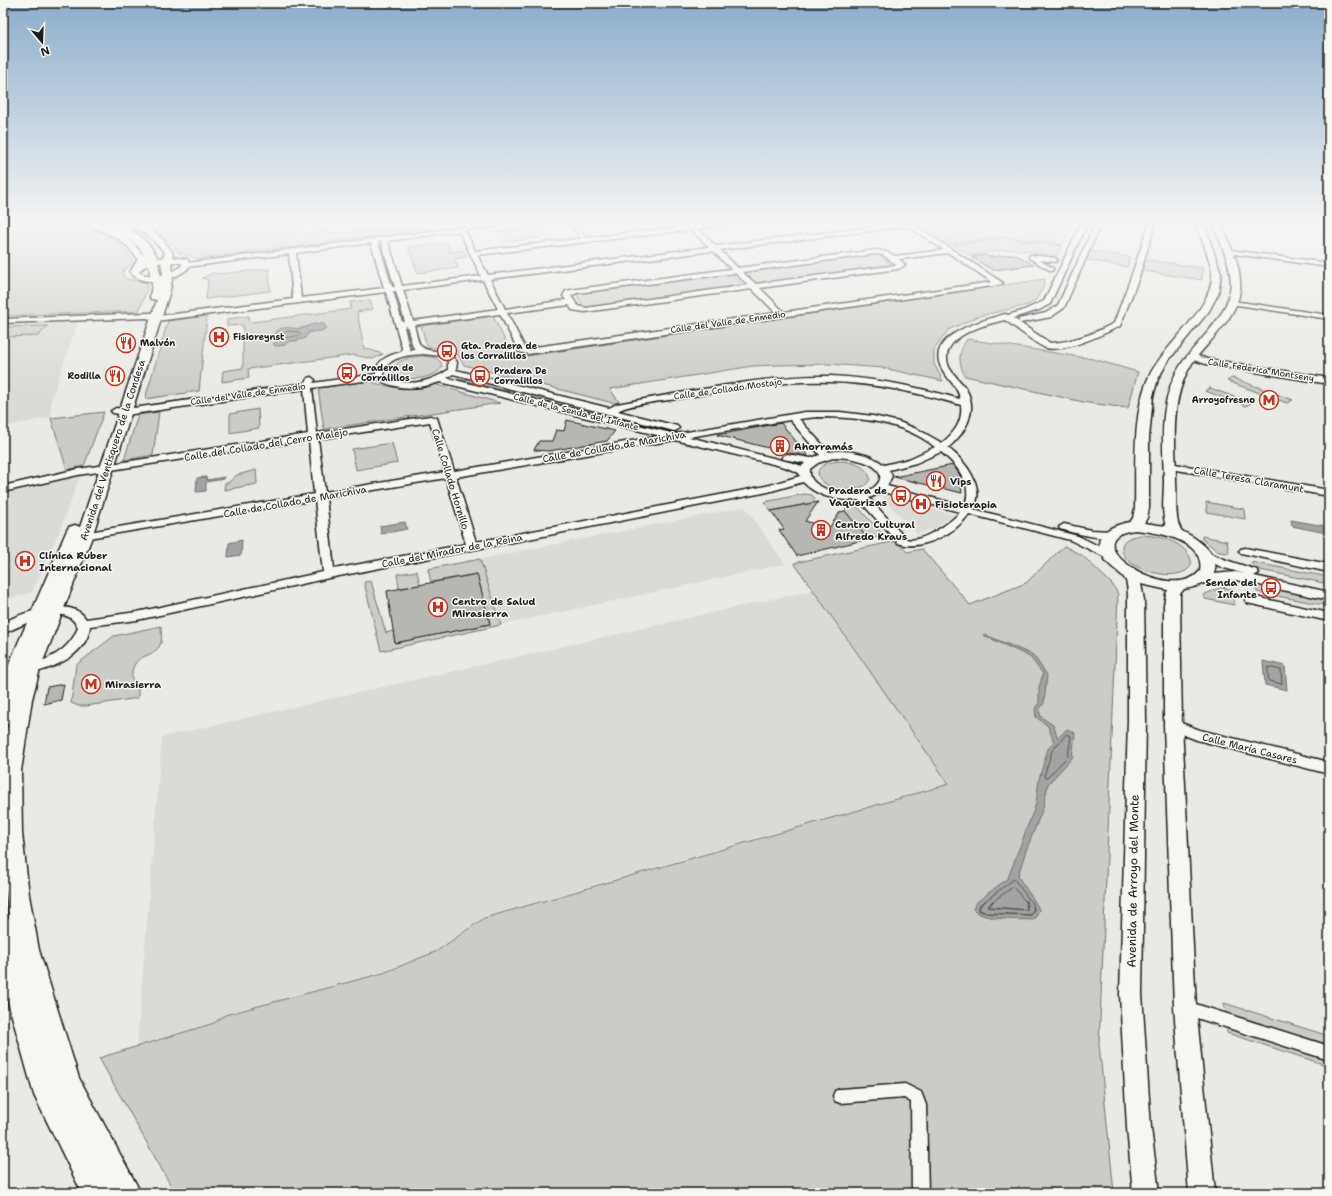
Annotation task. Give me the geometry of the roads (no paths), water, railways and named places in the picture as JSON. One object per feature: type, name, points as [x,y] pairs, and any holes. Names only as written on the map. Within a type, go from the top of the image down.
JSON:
[{"type":"main road","name":"Avenida del Ventisquero de la Condesa","points":[[154,316],[157,288],[156,280]]},
{"type":"main road","name":"Avenida del Ventisquero de la Condesa","points":[[3,718],[13,671],[47,612],[78,536],[167,280]]},
{"type":"main road","name":"Avenida del Ventisquero de la Condesa","points":[[13,671],[22,699],[14,738],[11,771],[10,833],[17,895],[27,950],[68,1083],[126,1193]]},
{"type":"main road","points":[[3,927],[8,958],[48,1095],[98,1193]]},
{"type":"street","points":[[295,280],[297,299]]},
{"type":"street","points":[[386,280],[406,348],[405,353]]},
{"type":"street","points":[[396,280],[417,346],[423,351]]},
{"type":"street","points":[[154,316],[462,280]]},
{"type":"street","points":[[485,280],[501,311]]},
{"type":"street","points":[[662,280],[577,291],[568,294],[575,308],[585,310],[806,280]]},
{"type":"street","points":[[746,280],[782,314]]},
{"type":"street","name":"Calle del Valle de Enmedio","points":[[501,311],[522,350],[528,351],[999,283],[994,280]]},
{"type":"street","points":[[882,468],[911,462],[944,447],[957,435],[964,424],[966,404],[964,393],[942,360],[945,348],[951,339],[974,325],[1038,309],[1047,302],[1058,280]]},
{"type":"street","points":[[1022,321],[1039,318],[1058,309],[1072,280]]},
{"type":"street","points":[[1009,316],[1048,346],[1059,346],[1090,338],[1117,324],[1134,280]]},
{"type":"street","points":[[1134,526],[1140,518],[1142,508],[1143,438],[1147,396],[1153,379],[1164,360],[1206,309],[1213,294],[1215,280]]},
{"type":"street","points":[[1177,534],[1172,527],[1169,466],[1170,410],[1182,372],[1227,314],[1233,303],[1236,280]]},
{"type":"street","points":[[3,321],[154,316],[389,289]]},
{"type":"street","points":[[399,325],[571,302]]},
{"type":"street","points":[[1233,303],[1329,317]]},
{"type":"street","points":[[1009,316],[1022,321],[1059,346]]},
{"type":"street","points":[[423,351],[447,356],[454,362],[452,370],[440,379],[409,385],[393,383],[380,372],[385,362],[405,353],[423,351]]},
{"type":"street","name":"Calle Federica Montseny","points":[[1193,357],[1206,361],[1329,381]]},
{"type":"street","name":"Calle de la Senda del Infante","points":[[452,370],[691,433],[811,461]]},
{"type":"street","name":"Calle del Valle de Enmedio","points":[[122,409],[380,372]]},
{"type":"street","name":"Calle de la Senda del Infante","points":[[440,379],[794,466],[805,474]]},
{"type":"street","name":"Calle de Collado Mostajo","points":[[610,412],[617,407],[637,403],[763,382],[812,379],[878,383],[966,404]]},
{"type":"street","points":[[309,382],[312,437],[329,574]]},
{"type":"street","name":"Calle de Collado de Marichiva","points":[[78,536],[320,497],[672,436],[825,413],[852,414],[897,424],[912,430],[944,447],[968,474],[973,492],[970,506]]},
{"type":"street","points":[[792,417],[826,455]]},
{"type":"street","name":"Calle del Collado del Cerro Malejo","points":[[3,489],[102,469],[425,418]]},
{"type":"street","name":"Calle Collado Hornillo","points":[[425,418],[434,420],[472,546]]},
{"type":"street","points":[[836,454],[857,456],[867,459],[882,468],[885,473],[883,485],[876,492],[862,497],[835,496],[814,488],[805,474],[811,461],[826,455],[836,454]]},
{"type":"street","name":"Calle Teresa Claramunt","points":[[1169,466],[1329,494]]},
{"type":"street","name":"Calle del Mirador de la Reina","points":[[83,623],[137,616],[329,574],[768,489],[800,481],[805,474]]},
{"type":"street","points":[[883,485],[1080,532],[1110,534]]},
{"type":"street","name":"Calle del Mirador de la Reina","points":[[768,489],[797,486],[814,488]]},
{"type":"street","points":[[862,497],[902,541],[914,544],[950,527],[970,506]]},
{"type":"street","points":[[970,506],[1074,538],[1109,555]]},
{"type":"street","points":[[1329,588],[1250,572],[1225,564],[1206,555],[1187,539],[1177,534],[1148,526],[1121,528],[1110,534],[1106,540],[1106,547],[1109,555],[1116,563],[1126,571],[1158,583],[1179,585],[1203,579],[1236,576],[1329,596]]},
{"type":"street","points":[[1245,551],[1329,568]]},
{"type":"street","points":[[1203,579],[1209,565],[1206,555]]},
{"type":"street","name":"Avenida de Arroyo del Monte","points":[[1126,571],[1133,580],[1136,600],[1136,728],[1131,994],[1139,1128],[1146,1193]]},
{"type":"street","points":[[1179,585],[1173,594],[1172,605],[1172,725],[1185,1007],[1202,1193]]},
{"type":"street","points":[[1251,600],[1329,617]]},
{"type":"street","points":[[3,629],[18,620],[47,612],[72,614],[77,616],[83,623],[84,627],[82,636],[63,656],[48,663],[13,671]]},
{"type":"street","name":"Calle del Mirador de la Reina","points":[[82,636],[137,616]]},
{"type":"street","name":"Calle María Casares","points":[[1172,725],[1197,734],[1329,768]]},
{"type":"street","points":[[1185,1007],[1329,1053]]},
{"type":"street","points":[[840,1096],[905,1091],[916,1096],[919,1105],[920,1193]]},
{"type":"water","points":[[314,324],[324,324],[327,328],[321,331],[309,332],[304,339],[289,341],[285,345],[275,346],[273,344],[280,339],[275,335],[280,329],[303,328]]},
{"type":"water","points":[[206,477],[207,480],[225,477],[224,479],[206,482],[206,491],[196,492],[197,478]]},
{"type":"water","points":[[1291,520],[1325,526],[1326,533],[1292,526]]},
{"type":"water","points":[[405,522],[407,529],[381,534],[380,526]]},
{"type":"water","points":[[242,540],[241,555],[228,557],[229,543]]},
{"type":"water","points":[[983,635],[1033,655],[1047,675],[1044,703],[1039,710],[1041,717],[1053,725],[1058,738],[1067,729],[1075,733],[1072,758],[1048,784],[1043,808],[1025,853],[1018,876],[1039,910],[1034,920],[984,916],[973,909],[977,902],[1008,878],[1036,804],[1039,779],[1048,749],[1054,742],[1048,726],[1036,717],[1035,708],[1039,703],[1039,687],[1043,674],[1030,657]]},
{"type":"water","points":[[1263,661],[1285,666],[1287,690],[1265,685]]},
{"type":"place","name":"Fisioreynst","points":[[219,337]]},
{"type":"place","name":"Malvón","points":[[126,343]]},
{"type":"place","name":"Gta. Pradera de los Corralillos","points":[[447,351]]},
{"type":"place","name":"Pradera de Corralillos","points":[[347,373]]},
{"type":"place","name":"Rodilla","points":[[115,376]]},
{"type":"place","name":"Pradera De Corralillos","points":[[480,376]]},
{"type":"place","name":"Arroyofresno","points":[[1269,400]]},
{"type":"place","name":"Ahorramás","points":[[780,446]]},
{"type":"place","name":"Vips","points":[[936,481]]},
{"type":"place","name":"Pradera de Vaquerizas","points":[[901,496]]},
{"type":"place","name":"Fisioterapia","points":[[921,504]]},
{"type":"place","name":"Centro Cultural Alfredo Kraus","points":[[821,530]]},
{"type":"place","name":"Clínica Ruber Internacional","points":[[25,561]]},
{"type":"place","name":"Senda del Infante","points":[[1271,588]]},
{"type":"place","name":"Centro de Salud Mirasierra","points":[[438,607]]},
{"type":"place","name":"Mirasierra","points":[[91,684]]}]
